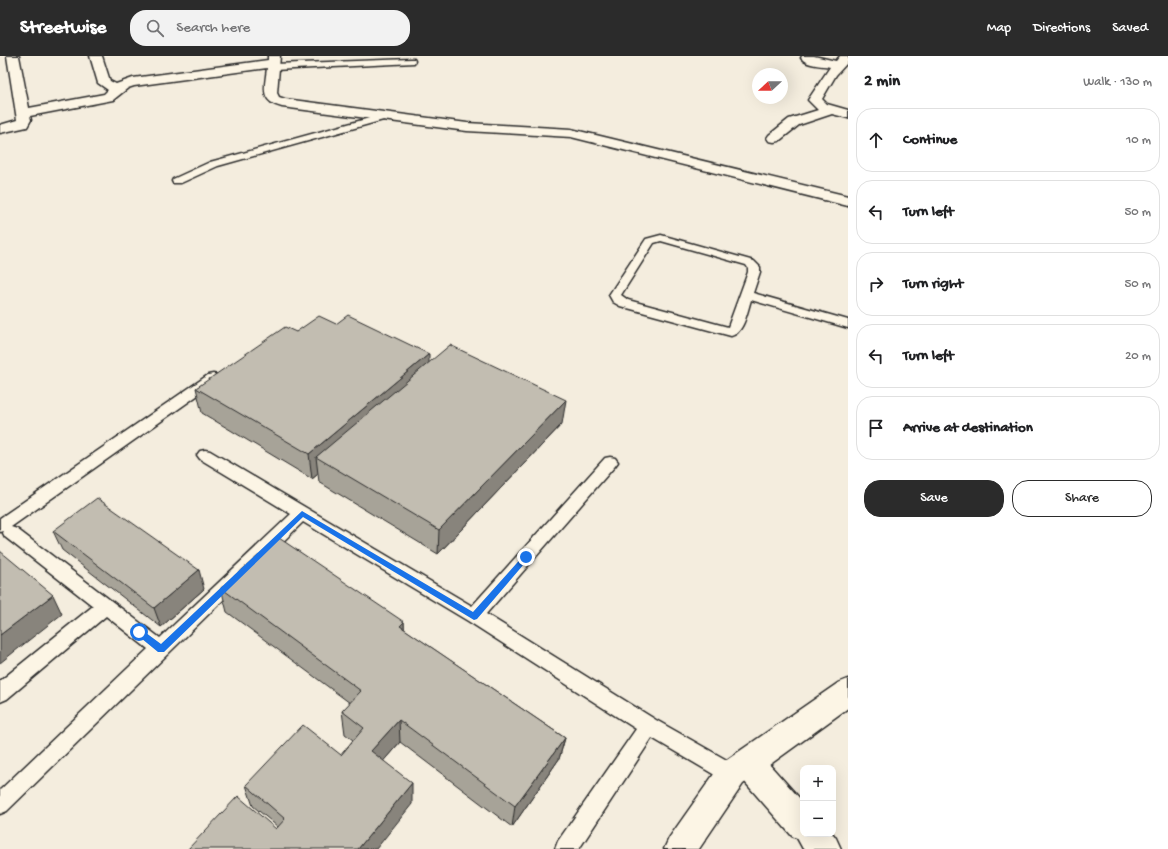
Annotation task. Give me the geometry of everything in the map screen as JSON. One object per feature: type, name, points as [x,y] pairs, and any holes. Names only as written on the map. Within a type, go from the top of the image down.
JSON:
[{"type":"street","points":[[0,129],[22,124],[24,120],[13,56]]},
{"type":"street","points":[[96,56],[104,83],[117,90]]},
{"type":"street","points":[[808,56],[807,58],[811,60],[843,60]]},
{"type":"street","points":[[843,60],[831,73],[815,100],[822,107],[848,114]]},
{"type":"street","points":[[187,62],[192,74]]},
{"type":"street","points":[[23,113],[108,97],[126,83],[274,62],[271,93],[273,99],[282,103],[467,127],[571,133],[848,201]]},
{"type":"street","points":[[774,138],[794,122],[831,110]]},
{"type":"street","points":[[680,849],[740,768],[848,692]]},
{"type":"street","points":[[740,768],[800,822]]},
{"type":"street","points":[[815,837],[825,849]]},
{"type":"lane","points":[[274,62],[411,61]]},
{"type":"lane","points":[[177,181],[214,164],[384,116]]},
{"type":"lane","points":[[661,238],[750,263],[754,267],[754,272],[746,295],[735,328],[731,332],[624,302],[617,299],[615,295],[650,241],[661,238]]},
{"type":"lane","points":[[746,295],[848,324]]},
{"type":"lane","points":[[161,649],[6,529],[223,371]]},
{"type":"lane","points":[[205,454],[474,616],[649,726],[740,768]]},
{"type":"lane","points":[[474,616],[610,462]]},
{"type":"lane","points":[[0,804],[302,513]]},
{"type":"lane","points":[[0,694],[106,606]]},
{"type":"lane","points":[[566,849],[649,726]]},
{"type":"building","points":[[348,315],[429,354],[309,454],[196,388],[285,327],[296,332],[319,316],[336,324]]},
{"type":"building","points":[[450,345],[566,400],[439,530],[316,457]]},
{"type":"building","points":[[97,498],[199,570],[154,608],[53,531]]},
{"type":"building","points":[[279,538],[404,622],[400,626],[565,738],[515,806],[399,720],[371,751],[412,783],[358,849],[188,849],[238,796],[276,829],[285,819],[246,785],[303,725],[341,755],[364,728],[342,711],[361,691],[221,588]]},
{"type":"building","points":[[0,551],[53,595],[0,635]]},
{"type":"route","points":[[139,632],[161,649],[302,513],[474,616],[526,557]]}]
